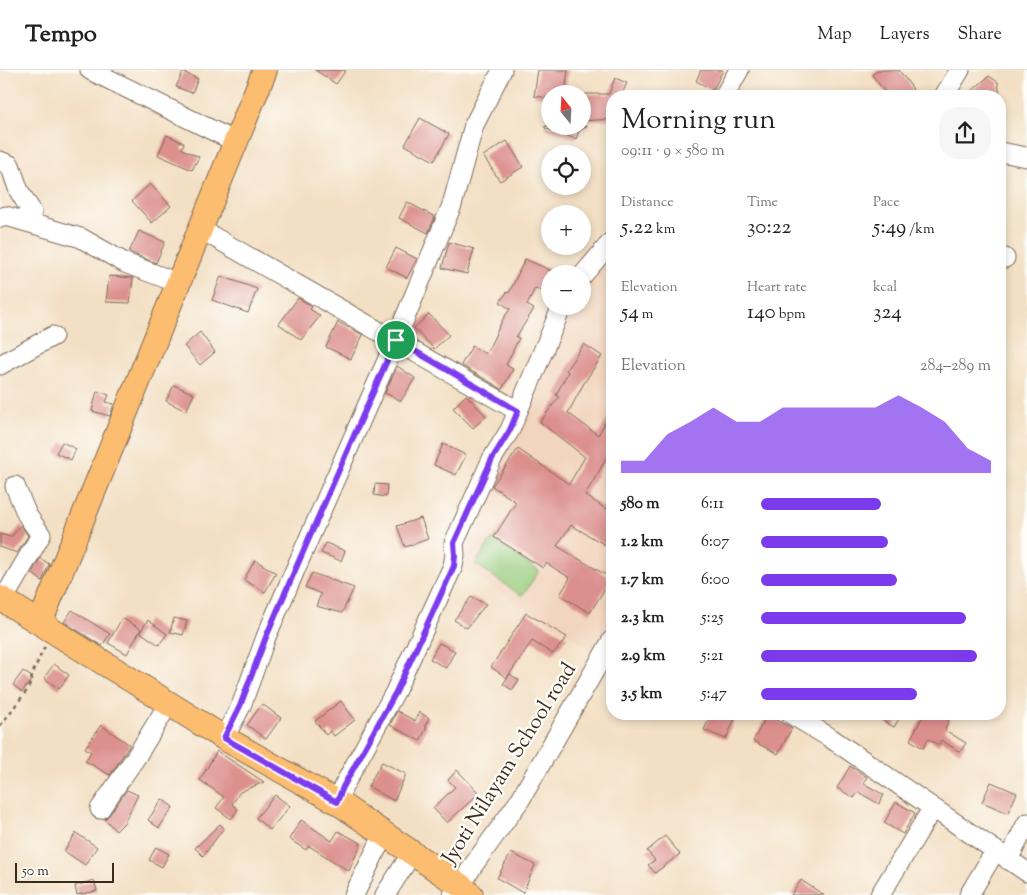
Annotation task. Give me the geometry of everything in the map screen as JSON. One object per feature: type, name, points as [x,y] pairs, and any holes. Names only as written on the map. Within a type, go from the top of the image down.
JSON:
[{"type":"main road","points":[[46,627],[178,283],[265,70]]},
{"type":"main road","points":[[1,599],[224,738],[337,802],[412,853],[461,892]]},
{"type":"street","points":[[90,70],[235,143]]},
{"type":"street","points":[[224,738],[240,706],[291,578],[396,340],[452,205],[474,125],[502,70]]},
{"type":"street","points":[[727,90],[739,70]]},
{"type":"street","points":[[948,90],[960,70]]},
{"type":"street","points":[[1006,153],[1027,157]]},
{"type":"street","points":[[0,161],[10,164],[19,192],[32,212],[28,222]]},
{"type":"street","points":[[0,218],[6,216],[81,238],[125,263],[178,283]]},
{"type":"street","points":[[200,229],[518,411]]},
{"type":"street","points":[[591,265],[606,247]]},
{"type":"street","points":[[337,802],[343,787],[396,692],[454,566],[454,543],[492,459],[510,430],[558,315]]},
{"type":"street","points":[[0,366],[53,336]]},
{"type":"street","points":[[1,599],[41,535],[27,515],[14,486]]},
{"type":"street","name":"Jyoti Nilayam School road","points":[[461,892],[472,867],[520,800],[606,650]]},
{"type":"street","points":[[100,809],[136,757],[169,703]]},
{"type":"street","points":[[801,720],[829,737],[1027,872]]},
{"type":"street","points":[[880,895],[932,809]]},
{"type":"street","points":[[970,895],[1027,823]]},
{"type":"street","points":[[354,895],[384,834]]},
{"type":"street","points":[[385,895],[412,853]]},
{"type":"path","points":[[0,726],[28,689],[46,627]]},
{"type":"shaded area","points":[[606,255],[606,640],[598,654],[459,565],[486,491],[565,315],[591,315],[591,274]]},
{"type":"green space","points":[[492,539],[539,571],[522,596],[475,564]]},
{"type":"building","points":[[315,70],[346,70],[336,84]]},
{"type":"building","points":[[538,70],[568,70],[566,85],[541,85],[541,97],[534,96]]},
{"type":"building","points":[[701,70],[723,70],[713,90],[696,81]]},
{"type":"building","points":[[878,70],[899,70],[913,89],[883,90],[872,75]]},
{"type":"building","points":[[183,72],[198,79],[192,93],[176,87]]},
{"type":"building","points":[[989,76],[998,82],[999,90],[973,90]]},
{"type":"building","points":[[615,78],[627,83],[624,90],[610,90]]},
{"type":"building","points":[[591,94],[606,94],[606,119],[591,120]]},
{"type":"building","points":[[420,118],[449,134],[434,161],[405,145]]},
{"type":"building","points":[[167,135],[184,143],[182,149],[199,157],[192,170],[158,155]]},
{"type":"building","points":[[565,135],[578,135],[576,139]]},
{"type":"building","points":[[507,141],[523,167],[500,181],[483,156]]},
{"type":"building","points":[[150,184],[171,206],[152,223],[132,201]]},
{"type":"building","points":[[407,202],[435,217],[428,233],[399,218]]},
{"type":"building","points":[[139,231],[165,242],[156,263],[129,252]]},
{"type":"building","points":[[449,242],[474,249],[467,274],[442,268]]},
{"type":"building","points":[[396,248],[417,259],[407,278],[386,267]]},
{"type":"building","points":[[525,259],[541,266],[541,291],[535,288],[527,305],[534,309],[516,337],[519,338],[506,365],[513,369],[502,389],[461,365],[472,346],[486,354],[510,309],[500,302],[507,292],[509,293]]},
{"type":"building","points":[[109,276],[133,278],[130,303],[106,302]]},
{"type":"building","points":[[221,276],[257,289],[248,313],[212,300]]},
{"type":"building","points":[[298,298],[312,306],[310,309],[320,316],[301,340],[279,324]]},
{"type":"building","points":[[429,314],[449,335],[434,349],[414,328]]},
{"type":"building","points":[[338,322],[363,335],[351,359],[326,347]]},
{"type":"building","points":[[200,332],[215,352],[200,365],[184,346]]},
{"type":"building","points":[[584,344],[602,356],[584,383],[568,413],[598,435],[606,421],[606,459],[585,495],[606,509],[606,545],[571,525],[557,546],[606,575],[606,586],[590,613],[560,595],[570,578],[546,563],[543,568],[494,537],[516,502],[492,486],[518,449],[569,484],[585,457],[540,422],[559,397],[556,395],[568,372],[566,370]]},
{"type":"building","points":[[397,366],[415,378],[401,401],[385,393]]},
{"type":"building","points":[[174,385],[194,394],[186,411],[166,401]]},
{"type":"building","points":[[97,391],[109,395],[106,402],[114,404],[110,416],[92,411]]},
{"type":"building","points":[[466,395],[486,416],[473,428],[453,408]]},
{"type":"building","points":[[62,442],[76,449],[71,460],[56,453]]},
{"type":"building","points":[[443,444],[466,455],[456,475],[434,465]]},
{"type":"building","points":[[375,484],[387,485],[386,497],[374,495]]},
{"type":"building","points":[[421,518],[428,539],[405,547],[397,526]]},
{"type":"building","points":[[21,525],[28,536],[17,553],[0,547],[0,534],[11,537]]},
{"type":"building","points":[[326,543],[345,551],[341,561],[321,553]]},
{"type":"building","points":[[40,558],[49,564],[42,581],[32,573]]},
{"type":"building","points":[[255,560],[276,573],[265,592],[244,580]]},
{"type":"building","points":[[312,573],[354,588],[342,613],[316,606],[321,594],[305,587]]},
{"type":"building","points":[[471,597],[486,604],[467,628],[454,620]]},
{"type":"building","points":[[72,610],[110,634],[102,646],[64,622]]},
{"type":"building","points":[[526,613],[567,637],[553,654],[532,641],[507,678],[491,667]]},
{"type":"building","points":[[122,618],[141,629],[127,654],[108,643]]},
{"type":"building","points":[[174,618],[187,621],[183,635],[170,632]]},
{"type":"building","points":[[148,620],[167,634],[159,645],[140,632]]},
{"type":"building","points":[[439,643],[455,651],[446,668],[430,659]]},
{"type":"building","points":[[54,664],[69,675],[59,689],[44,678]]},
{"type":"building","points":[[23,671],[33,678],[22,692],[13,685]]},
{"type":"building","points":[[510,674],[519,680],[512,690],[503,684]]},
{"type":"building","points":[[341,701],[355,720],[334,736],[330,731],[326,735],[315,721]]},
{"type":"building","points":[[262,704],[281,718],[266,739],[247,725]]},
{"type":"building","points":[[397,711],[415,721],[419,712],[429,718],[420,741],[390,725]]},
{"type":"building","points":[[708,720],[734,720],[726,739],[704,730]]},
{"type":"building","points":[[764,720],[777,720],[792,728],[778,754],[753,741]]},
{"type":"building","points":[[881,720],[898,720],[894,727]]},
{"type":"building","points":[[921,720],[949,720],[945,730],[966,743],[960,752],[941,740],[939,745],[928,739],[923,748],[910,740]]},
{"type":"building","points":[[101,725],[130,745],[110,775],[85,761],[91,752],[85,748]]},
{"type":"building","points":[[217,751],[264,782],[240,792],[232,804],[238,809],[231,819],[216,808],[224,797],[200,780]]},
{"type":"building","points":[[382,762],[406,774],[394,801],[368,786]]},
{"type":"building","points":[[850,766],[867,777],[863,783],[884,795],[879,804],[858,792],[854,798],[837,788]]},
{"type":"building","points":[[457,770],[479,793],[447,823],[433,808],[455,787],[448,780]]},
{"type":"building","points":[[991,782],[1017,793],[1008,813],[982,802]]},
{"type":"building","points":[[127,790],[138,795],[124,823],[116,831],[105,819]]},
{"type":"building","points":[[275,795],[290,806],[270,830],[256,818]]},
{"type":"building","points":[[162,799],[173,807],[159,828],[148,820]]},
{"type":"building","points":[[896,802],[915,813],[903,834],[884,823]]},
{"type":"building","points":[[301,820],[332,841],[338,831],[361,843],[349,871],[309,846],[306,850],[289,839]]},
{"type":"building","points":[[220,824],[224,828],[203,856],[195,848]]},
{"type":"building","points":[[76,833],[97,847],[85,865],[64,851]]},
{"type":"building","points":[[665,836],[680,854],[655,873],[648,865],[655,860],[647,851]]},
{"type":"building","points":[[156,847],[169,854],[162,867],[149,860]]},
{"type":"building","points":[[511,853],[535,865],[523,893],[497,878]]},
{"type":"building","points":[[94,880],[97,891],[77,895],[75,886]]},
{"type":"building","points":[[801,880],[824,895],[791,895]]},
{"type":"route","points":[[396,340],[518,411],[510,430],[492,459],[454,543],[454,566],[396,692],[343,787],[337,802],[224,738],[240,706],[266,637],[396,340]]}]
